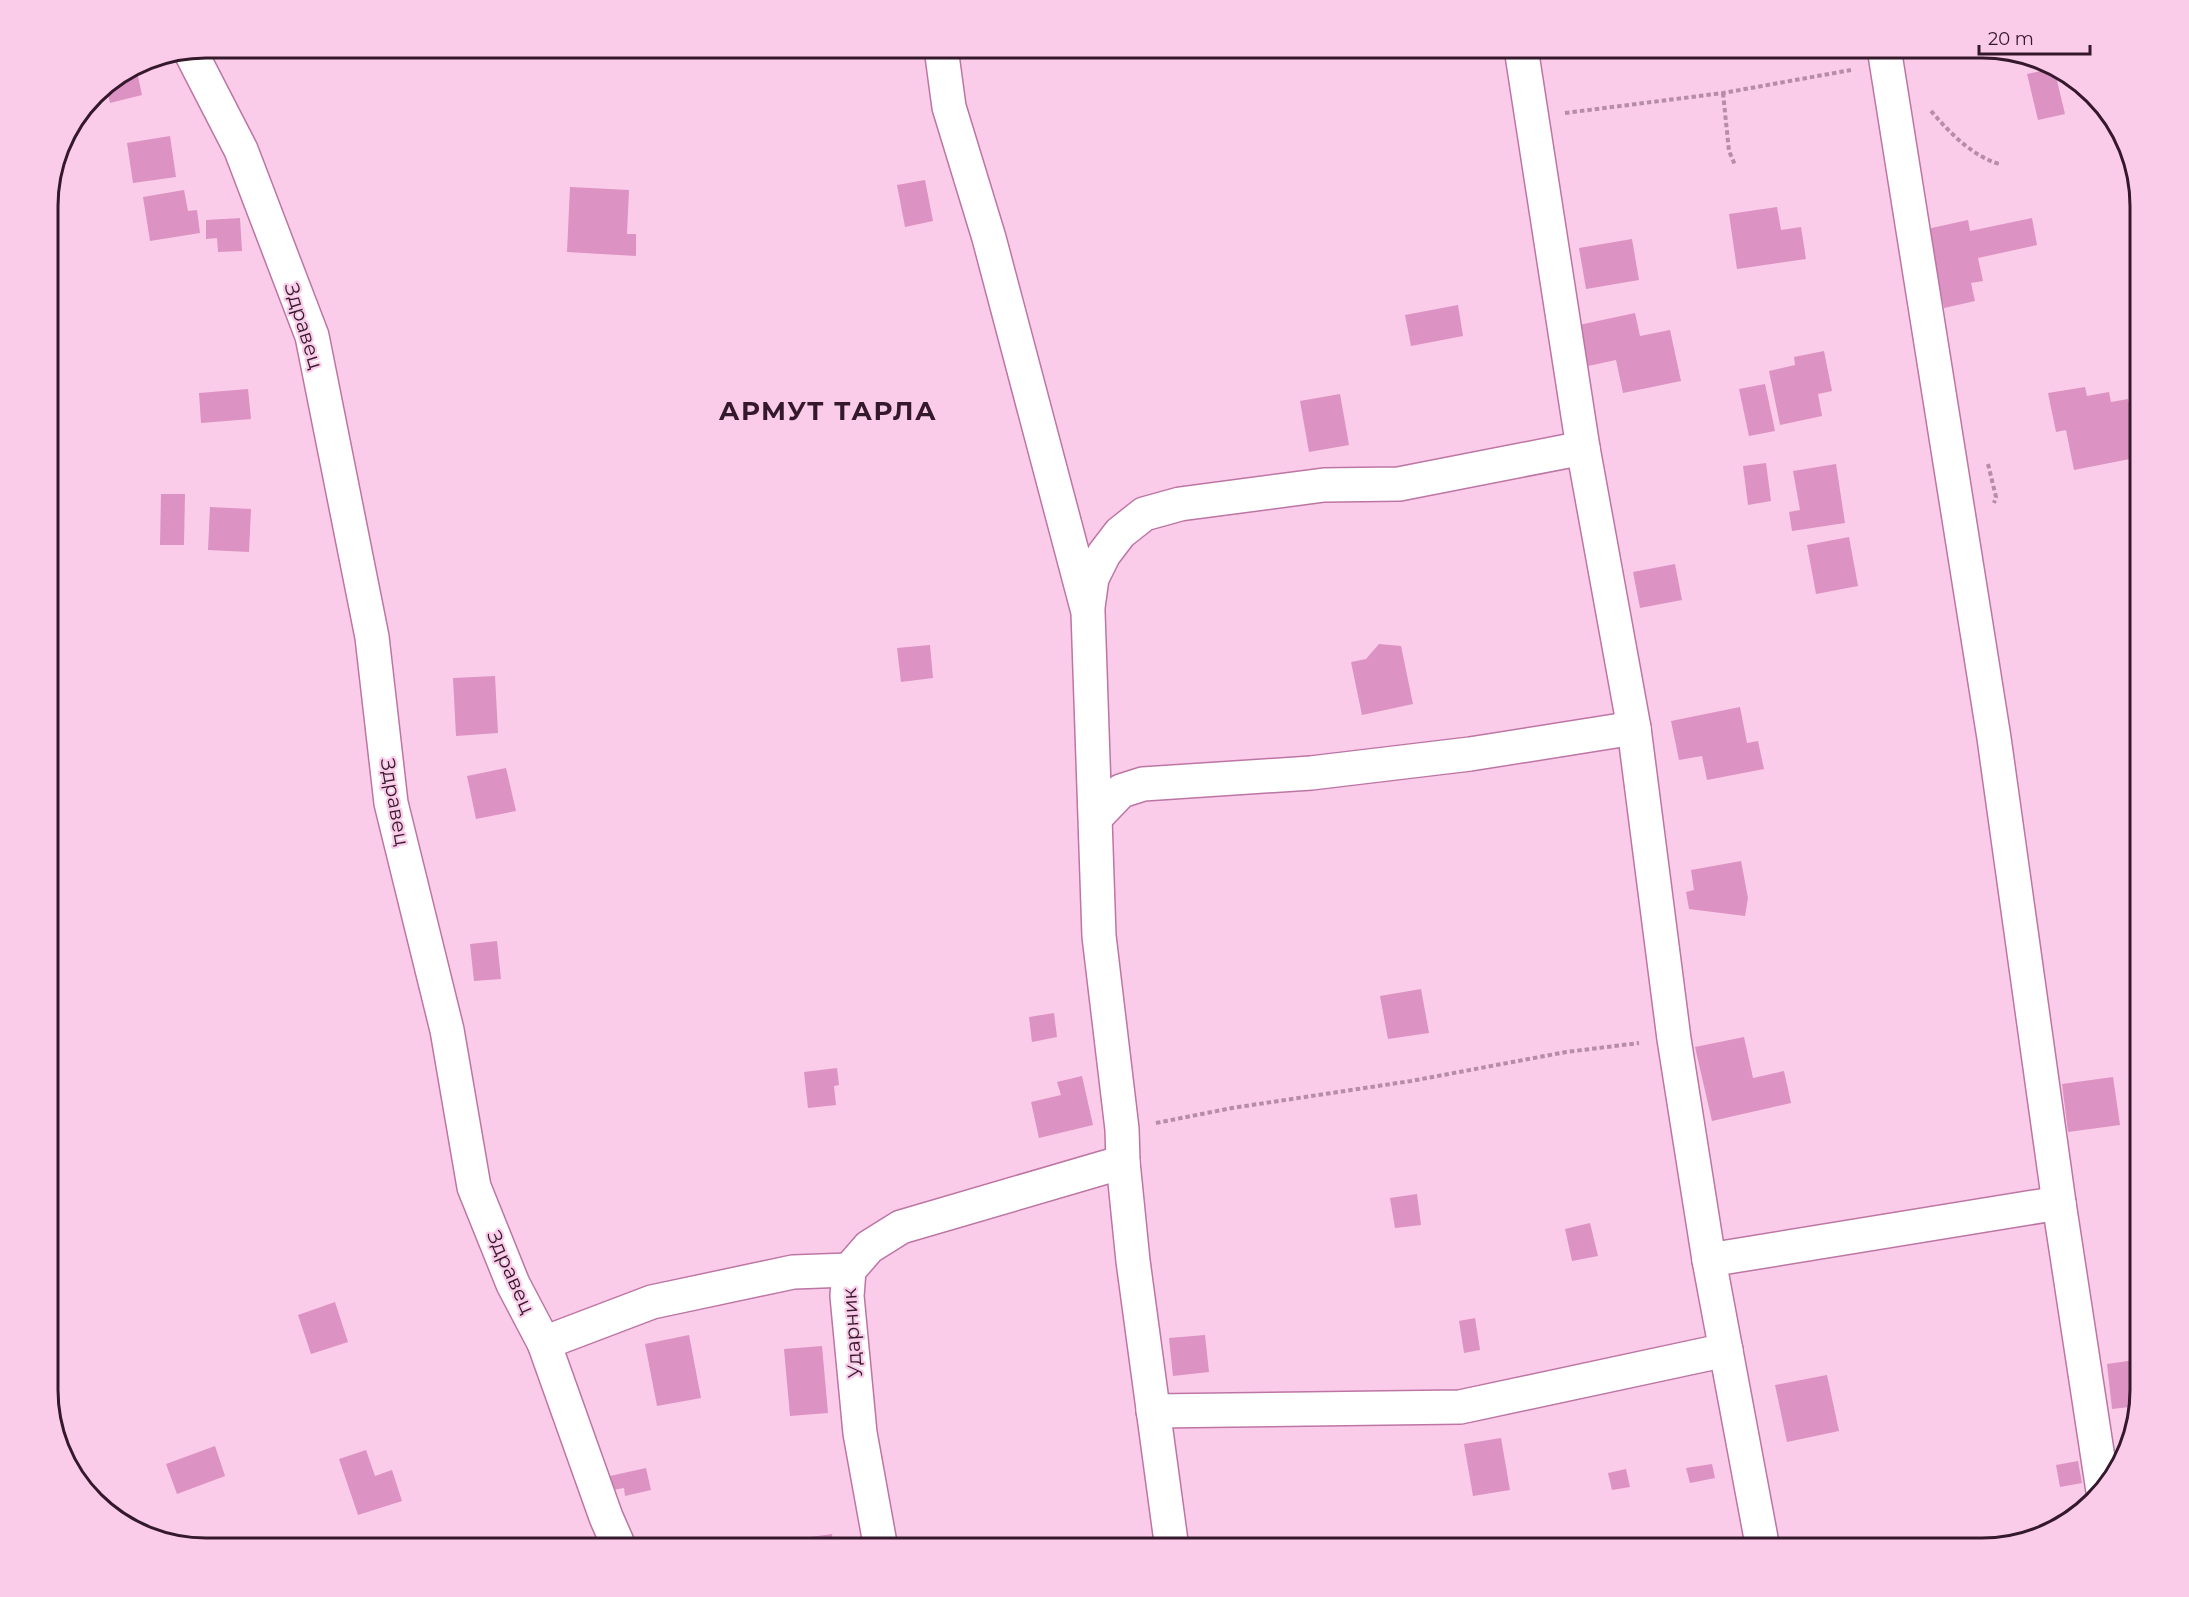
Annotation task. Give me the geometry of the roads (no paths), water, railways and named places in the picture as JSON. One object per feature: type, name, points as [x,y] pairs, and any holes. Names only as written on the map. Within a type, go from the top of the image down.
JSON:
[{"type":"street","points":[[942,58],[949,107],[989,238],[1088,612]]},
{"type":"street","points":[[1523,58],[1583,448],[1634,728],[1674,1039],[1709,1260],[1761,1538]]},
{"type":"street","points":[[1885,58],[1994,738],[2059,1203],[2101,1479]]},
{"type":"street","name":"Здравец","points":[[194,59],[242,150],[312,336],[372,637],[392,803],[447,1030],[474,1187],[513,1284],[544,1343],[615,1538]]},
{"type":"street","points":[[1170,1538],[1123,1162],[1122,1130],[1100,936],[1088,612],[1092,578],[1104,554],[1120,532],[1144,514],[1180,504],[1324,485],[1399,484],[1583,448]]},
{"type":"street","points":[[1096,817],[1121,791],[1143,783],[1311,773],[1470,754],[1634,728]]},
{"type":"street","name":"Ударник","points":[[879,1538],[860,1433],[847,1296],[849,1270],[869,1247],[901,1227],[1123,1162]]},
{"type":"street","points":[[1709,1260],[2059,1203]]},
{"type":"street","points":[[544,1343],[652,1302],[793,1272],[849,1270]]},
{"type":"street","points":[[1153,1412],[1460,1407],[1726,1350]]},
{"type":"district","name":"АРМУТ ТАРЛА","points":[[828,411]]}]
